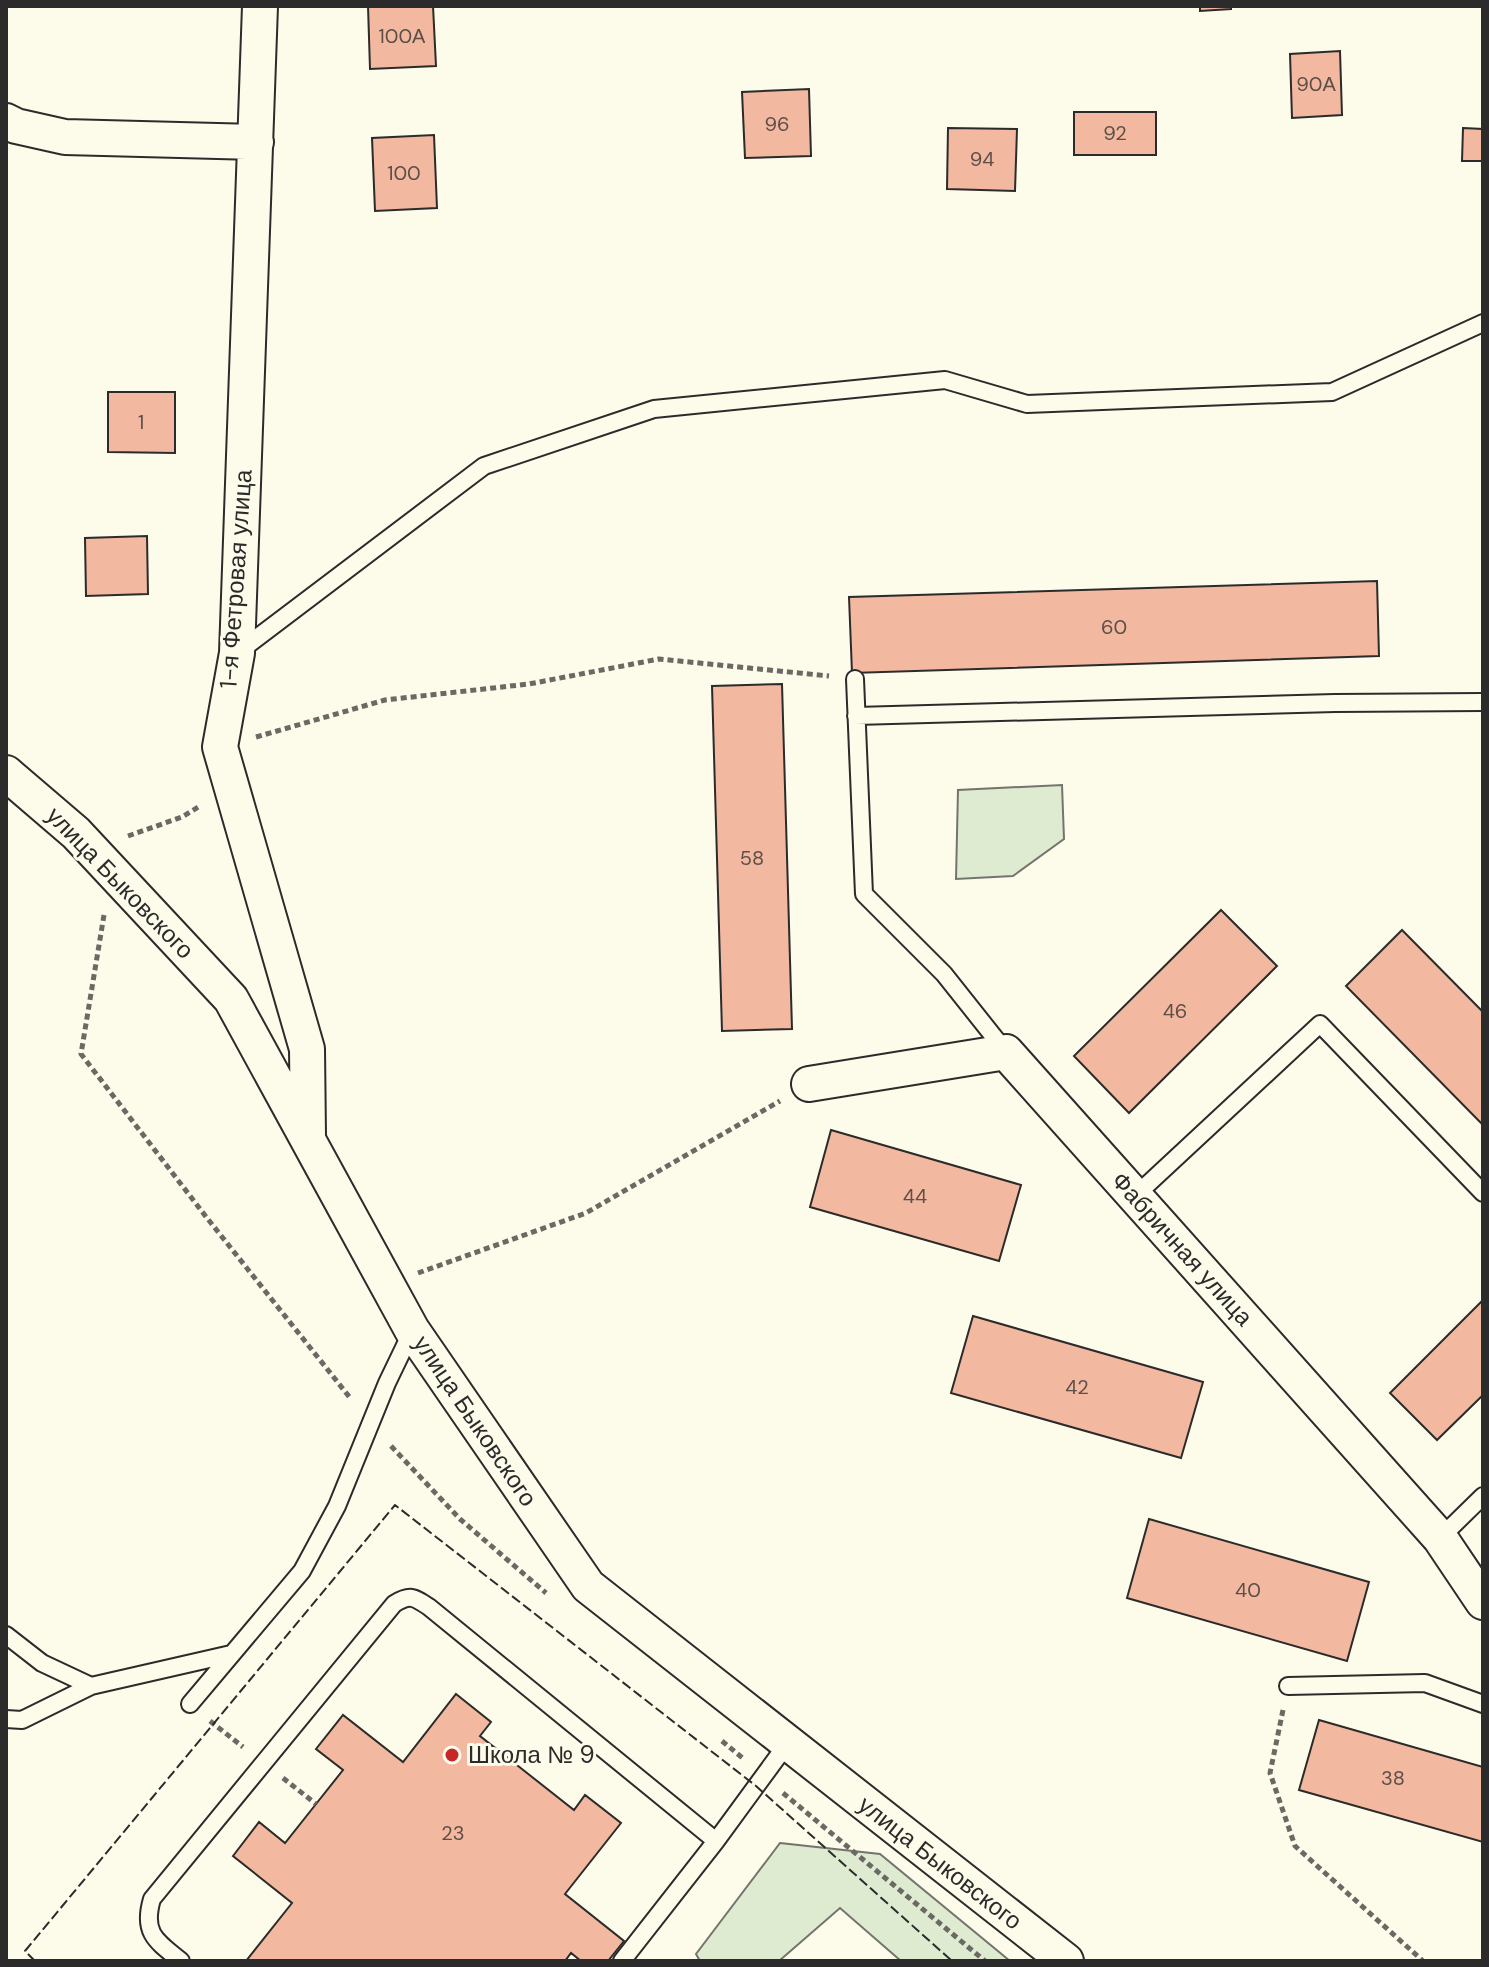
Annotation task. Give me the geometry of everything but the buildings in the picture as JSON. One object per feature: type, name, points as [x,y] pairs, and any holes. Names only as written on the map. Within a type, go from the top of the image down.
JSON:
[{"type":"street","name":"1-я Фетровая улица","points":[[260,6],[237,653],[220,747],[307,1049],[308,1138]]},
{"type":"street","points":[[6,121],[65,137],[256,142]]},
{"type":"street","name":"улица Быковского","points":[[6,773],[76,833],[231,999],[412,1330],[588,1586],[1066,1961]]},
{"type":"street","points":[[809,1084],[1006,1052]]},
{"type":"street","name":"Фабричная улица","points":[[1006,1052],[1440,1538],[1483,1602]]},
{"type":"lane","points":[[237,653],[484,466],[654,409],[945,380],[1027,404],[1332,392],[1483,323]]},
{"type":"lane","points":[[855,679],[864,894],[944,974],[1006,1052]]},
{"type":"lane","points":[[856,716],[1483,702]]},
{"type":"lane","points":[[1135,1196],[1320,1024],[1483,1193]]},
{"type":"lane","points":[[190,1704],[302,1571],[337,1506],[412,1330]]},
{"type":"lane","points":[[1440,1538],[1483,1496]]},
{"type":"lane","points":[[181,1961],[160,1945],[148,1928],[147,1914],[152,1899],[394,1604],[404,1598],[415,1598],[429,1607],[716,1841]]},
{"type":"lane","points":[[6,1635],[42,1663],[91,1686]]},
{"type":"lane","points":[[6,1719],[22,1720],[91,1686],[231,1654]]},
{"type":"lane","points":[[1288,1686],[1425,1683],[1483,1704]]},
{"type":"lane","points":[[622,1961],[787,1744]]},
{"type":"path","points":[[220,747],[385,700],[529,684],[659,659],[855,679]]},
{"type":"path","points":[[91,849],[182,817],[232,787]]},
{"type":"path","points":[[105,909],[81,1054],[370,1424],[460,1519]]},
{"type":"path","points":[[387,1284],[586,1213],[809,1084]]},
{"type":"path","points":[[1288,1686],[1270,1773],[1295,1846],[1423,1961]]},
{"type":"green space","points":[[1062,785],[1064,839],[1013,876],[956,879],[958,790]]},
{"type":"green space","points":[[780,1843],[880,1854],[1010,1961],[901,1961],[840,1908],[779,1961],[700,1961],[696,1954]]},
{"type":"fence","points":[[35,1961],[25,1951],[395,1505],[756,1786],[952,1961]]},
{"type":"place","name":"Школа № 9","points":[[452,1755]]}]
